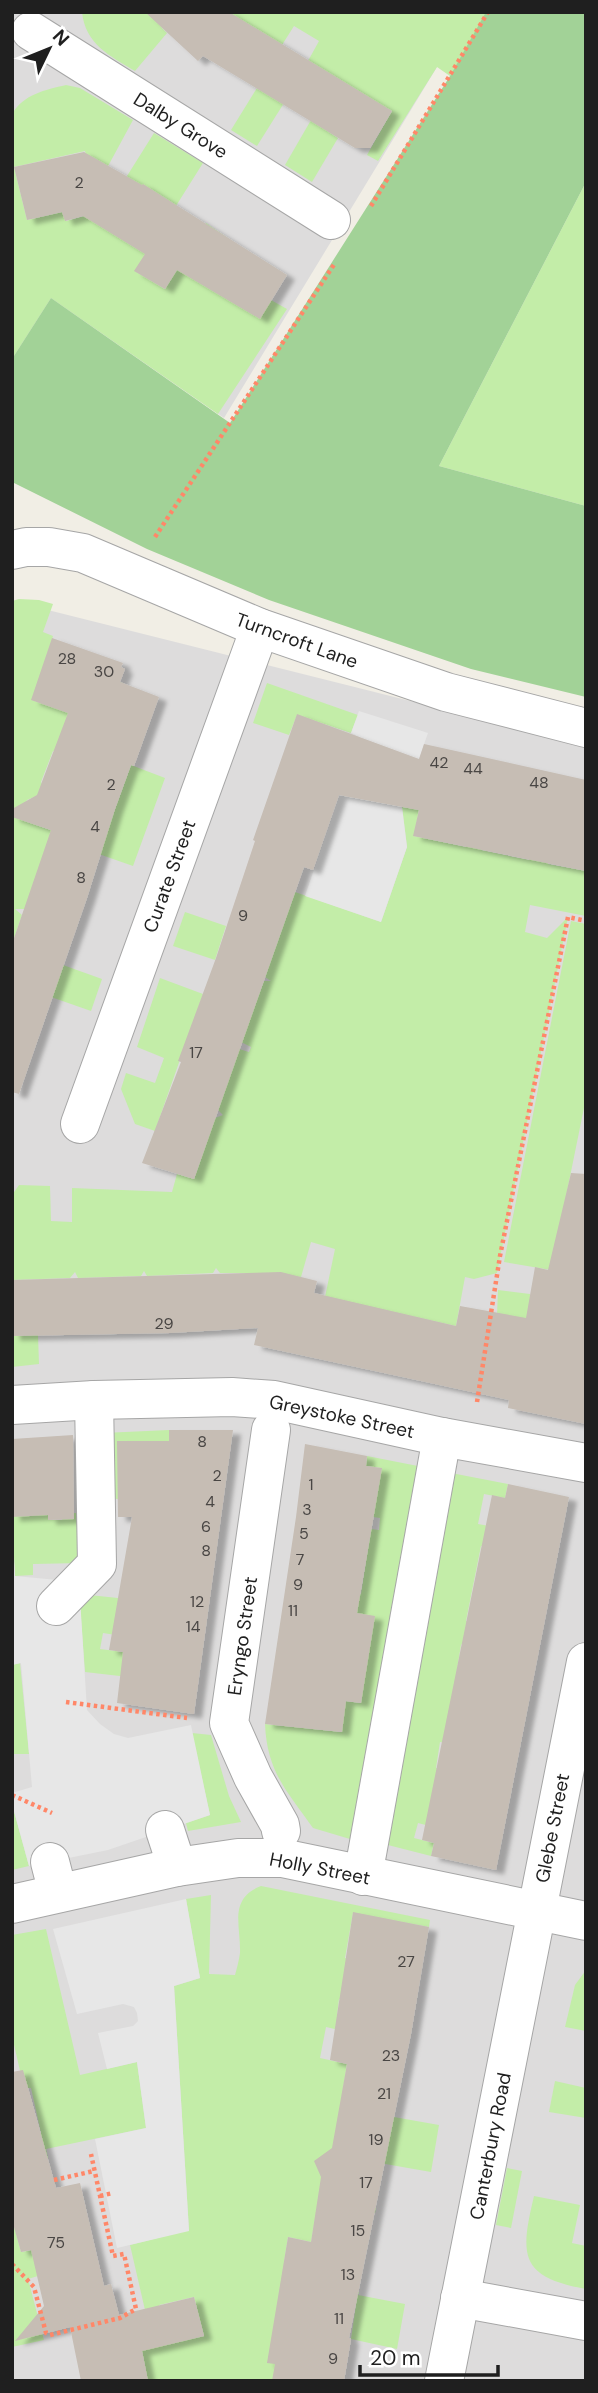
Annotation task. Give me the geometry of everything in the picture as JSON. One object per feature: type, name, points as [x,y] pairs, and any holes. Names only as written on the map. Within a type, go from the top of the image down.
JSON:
[{"type":"street","name":"Dalby Grove","points":[[28,34],[336,238]]},
{"type":"street","name":"Turncroft Lane","points":[[12,550],[26,547],[69,549],[260,628],[446,692],[586,728]]},
{"type":"street","name":"Curate Street","points":[[80,1124],[260,628]]},
{"type":"street","name":"Greystoke Street","points":[[12,1405],[232,1397],[274,1400],[442,1437],[586,1463]]},
{"type":"street","points":[[56,1606],[97,1564],[94,1400]]},
{"type":"street","name":"Eryngo Street","points":[[271,1430],[229,1723],[281,1831]]},
{"type":"street","points":[[363,1876],[442,1437]]},
{"type":"street","name":"Glebe Street","points":[[536,1911],[586,1662]]},
{"type":"street","points":[[165,1830],[177,1867]]},
{"type":"street","name":"Holly Street","points":[[12,1904],[54,1877],[177,1867],[238,1858],[282,1858],[586,1921]]},
{"type":"street","name":"Canterbury Road","points":[[444,2381],[536,1911]]},
{"type":"street","points":[[460,2298],[586,2321]]},
{"type":"path","points":[[368,211],[488,12]]},
{"type":"path","points":[[138,576],[147,549],[336,238]]},
{"type":"path","points":[[476,1409],[500,1256],[568,917],[586,921]]},
{"type":"path","points":[[66,1702],[229,1723]]},
{"type":"path","points":[[12,1796],[52,1813]]},
{"type":"path","points":[[12,2264],[37,2286],[46,2333],[50,2335],[120,2318],[136,2309],[124,2254],[113,2256],[90,2154]]},
{"type":"path","points":[[54,2180],[94,2171]]},
{"type":"path","points":[[100,2196],[113,2193]]},
{"type":"shaded area","points":[[12,12],[350,12],[437,67],[224,418],[51,298],[12,359]]},
{"type":"shaded area","points":[[12,601],[586,745],[586,2381],[12,2381]]},
{"type":"shaded area","points":[[359,711],[428,733],[402,807],[407,847],[381,922],[305,896],[359,737],[351,733]]},
{"type":"shaded area","points":[[12,1530],[15,1576],[79,1582],[87,1710],[114,1734],[128,1738],[191,1725],[210,1815],[108,1850],[29,1866],[12,1804],[12,1793],[32,1787],[21,1663],[12,1665]]},
{"type":"shaded area","points":[[186,1899],[200,1978],[174,1986],[189,2231],[117,2248],[95,2139],[146,2128],[137,2062],[107,2069],[98,2033],[133,2026],[138,2021],[137,2013],[134,2007],[123,2004],[77,2014],[53,1929]]},
{"type":"green space","points":[[82,12],[157,12],[162,28],[167,33],[135,71],[93,41]]},
{"type":"green space","points":[[218,12],[488,12],[450,76],[437,67],[378,161],[367,155],[392,111],[303,70],[319,41],[294,26],[282,45]]},
{"type":"green space","points":[[486,12],[586,12],[586,182],[439,466],[586,506],[586,697],[471,669],[269,600],[147,549],[12,482],[12,359],[51,298],[230,423],[450,76]]},
{"type":"green space","points":[[66,85],[80,88],[133,120],[94,192],[85,151],[14,167],[27,220],[62,212],[66,221],[99,212],[127,176],[154,133],[203,163],[135,271],[165,289],[206,223],[229,239],[271,300],[287,309],[218,414],[51,298],[12,359],[12,114],[29,97]]},
{"type":"green space","points":[[257,88],[284,103],[257,146],[231,130]]},
{"type":"green space","points":[[311,120],[338,138],[312,182],[285,165]]},
{"type":"green space","points":[[586,182],[586,506],[439,466]]},
{"type":"green space","points":[[19,599],[53,604],[43,632],[53,636],[32,700],[104,725],[120,682],[124,684],[100,753],[73,757],[53,751],[41,782],[52,804],[34,797],[27,800],[21,814],[25,821],[101,848],[131,765],[165,778],[133,866],[93,852],[25,909],[15,909],[22,915],[12,944],[12,601]]},
{"type":"green space","points":[[267,683],[358,715],[351,733],[297,715],[289,735],[253,723]]},
{"type":"green space","points":[[402,807],[419,810],[414,836],[466,847],[471,819],[481,850],[529,860],[534,835],[553,839],[548,864],[586,871],[586,916],[530,905],[525,932],[547,938],[568,917],[497,1273],[474,1279],[465,1277],[456,1326],[325,1297],[335,1249],[311,1242],[301,1277],[220,1273],[216,1268],[213,1273],[147,1276],[144,1271],[141,1276],[78,1278],[75,1272],[70,1278],[12,1280],[12,1195],[19,1185],[50,1186],[51,1221],[72,1222],[72,1188],[172,1192],[177,1174],[194,1179],[215,1118],[223,1115],[218,1110],[239,1049],[249,1052],[251,1047],[241,1042],[264,981],[271,981],[265,977],[295,892],[381,922],[407,847]]},
{"type":"green space","points":[[185,912],[226,926],[215,960],[173,946]]},
{"type":"green space","points":[[571,921],[586,924],[586,1098],[551,1270],[504,1262]]},
{"type":"green space","points":[[63,965],[102,979],[91,1011],[51,997]]},
{"type":"green space","points":[[160,978],[203,994],[155,1131],[135,1124],[121,1089],[126,1073],[155,1083],[164,1058],[137,1047]]},
{"type":"green space","points":[[498,1290],[530,1294],[530,1380],[497,1316]]},
{"type":"green space","points":[[38,1335],[39,1364],[12,1367],[12,1336]]},
{"type":"green space","points":[[169,1430],[169,1441],[146,1441],[145,1504],[106,1497],[103,1433]]},
{"type":"green space","points":[[367,1456],[428,1468],[360,1842],[313,1828],[274,1768],[265,1724],[341,1732],[344,1701],[361,1703],[362,1688],[347,1620],[346,1592],[361,1594],[371,1529],[379,1530],[380,1518],[359,1515],[381,1468],[366,1466]]},
{"type":"green space","points":[[446,1472],[508,1484],[505,1498],[484,1494],[478,1524],[500,1528],[496,1548],[481,1546],[466,1621],[480,1625],[461,1645],[456,1675],[455,1744],[440,1742],[436,1768],[451,1771],[441,1829],[418,1823],[414,1838],[434,1843],[431,1856],[380,1843]]},
{"type":"green space","points":[[47,1501],[49,1520],[62,1520],[62,1514],[88,1512],[81,1563],[33,1564],[33,1575],[15,1576],[12,1517]]},
{"type":"green space","points":[[89,1595],[118,1598],[141,1639],[103,1633],[100,1649],[124,1652],[137,1678],[85,1672],[80,1605]]},
{"type":"green space","points":[[20,1663],[29,1754],[12,1754],[12,1665]]},
{"type":"green space","points":[[192,1733],[211,1735],[229,1796],[241,1822],[188,1831],[186,1823],[210,1815]]},
{"type":"green space","points":[[12,1804],[29,1866],[12,1870]]},
{"type":"green space","points":[[261,1886],[430,1920],[429,1927],[353,1913],[345,1958],[361,1963],[355,2002],[339,1999],[337,2016],[411,2032],[352,2033],[326,2027],[320,2058],[347,2064],[341,2102],[394,2117],[439,2125],[431,2172],[334,2155],[322,2177],[325,2198],[376,2208],[375,2213],[318,2202],[311,2242],[288,2237],[284,2262],[288,2278],[405,2304],[397,2349],[351,2339],[357,2298],[288,2287],[344,2377],[272,2381],[148,2381],[140,2341],[145,2310],[130,2245],[189,2230],[174,1986],[200,1978],[186,1899],[211,1895],[209,1974],[235,1975],[240,1953],[238,1914],[244,1898]],"holes":[[[194,2297],[204,2336],[169,2344],[159,2305]]]},
{"type":"green space","points":[[46,1929],[80,2075],[137,2062],[146,2128],[46,2149],[48,2158],[12,2166],[41,2133],[31,2088],[24,2088],[12,2036],[12,1935]]},
{"type":"green space","points":[[586,1970],[586,2031],[565,2027],[575,1985]]},
{"type":"green space","points":[[555,2081],[586,2088],[586,2118],[549,2112]]},
{"type":"green space","points":[[507,2168],[522,2171],[511,2228],[496,2225]]},
{"type":"green space","points":[[534,2196],[580,2205],[572,2243],[586,2246],[586,2289],[548,2278],[536,2270],[530,2260],[527,2234]]},
{"type":"green space","points":[[12,2219],[21,2252],[32,2250],[38,2276],[28,2279],[44,2340],[12,2347]]},
{"type":"building","points":[[145,12],[229,12],[392,111],[370,148],[355,148],[203,56],[198,61]]},
{"type":"building","points":[[84,152],[143,184],[287,275],[260,319],[177,270],[165,289],[134,271],[145,254],[83,216],[65,221],[62,212],[27,220],[14,167]]},
{"type":"building","points":[[52,638],[123,663],[121,667],[125,669],[120,682],[159,697],[115,809],[19,1094],[12,1092],[12,944],[51,830],[12,817],[12,809],[37,795],[68,713],[31,700]]},
{"type":"building","points":[[297,714],[419,759],[424,744],[586,780],[586,871],[413,836],[419,810],[339,795],[313,870],[304,867],[194,1179],[142,1163],[181,1062],[178,1061],[216,958]]},
{"type":"building","points":[[571,1173],[586,1174],[586,1424],[508,1408],[509,1400],[254,1345],[258,1328],[170,1333],[12,1336],[12,1280],[281,1272],[317,1281],[314,1293],[456,1326],[460,1306],[526,1318],[535,1267],[548,1270]]},
{"type":"building","points":[[169,1430],[233,1430],[194,1714],[117,1703],[123,1652],[109,1650],[132,1517],[118,1517],[117,1441],[169,1441]]},
{"type":"building","points":[[73,1435],[74,1519],[48,1520],[48,1515],[12,1517],[12,1439]]},
{"type":"building","points":[[305,1444],[367,1456],[366,1466],[382,1468],[357,1613],[375,1616],[361,1703],[346,1701],[342,1732],[265,1724]]},
{"type":"building","points":[[508,1484],[569,1497],[496,1870],[431,1856],[434,1843],[422,1840],[492,1495],[505,1498]]},
{"type":"building","points":[[353,1912],[429,1927],[411,2034],[349,2338],[351,2339],[344,2381],[272,2381],[275,2364],[267,2363],[288,2237],[311,2242],[321,2177],[314,2161],[332,2148],[347,2064],[330,2060]]},
{"type":"building","points":[[23,2070],[56,2188],[80,2183],[104,2286],[111,2284],[119,2315],[194,2297],[204,2336],[142,2351],[148,2381],[81,2381],[70,2327],[15,2341],[44,2306],[31,2250],[21,2252],[12,2220],[12,2072]]}]
